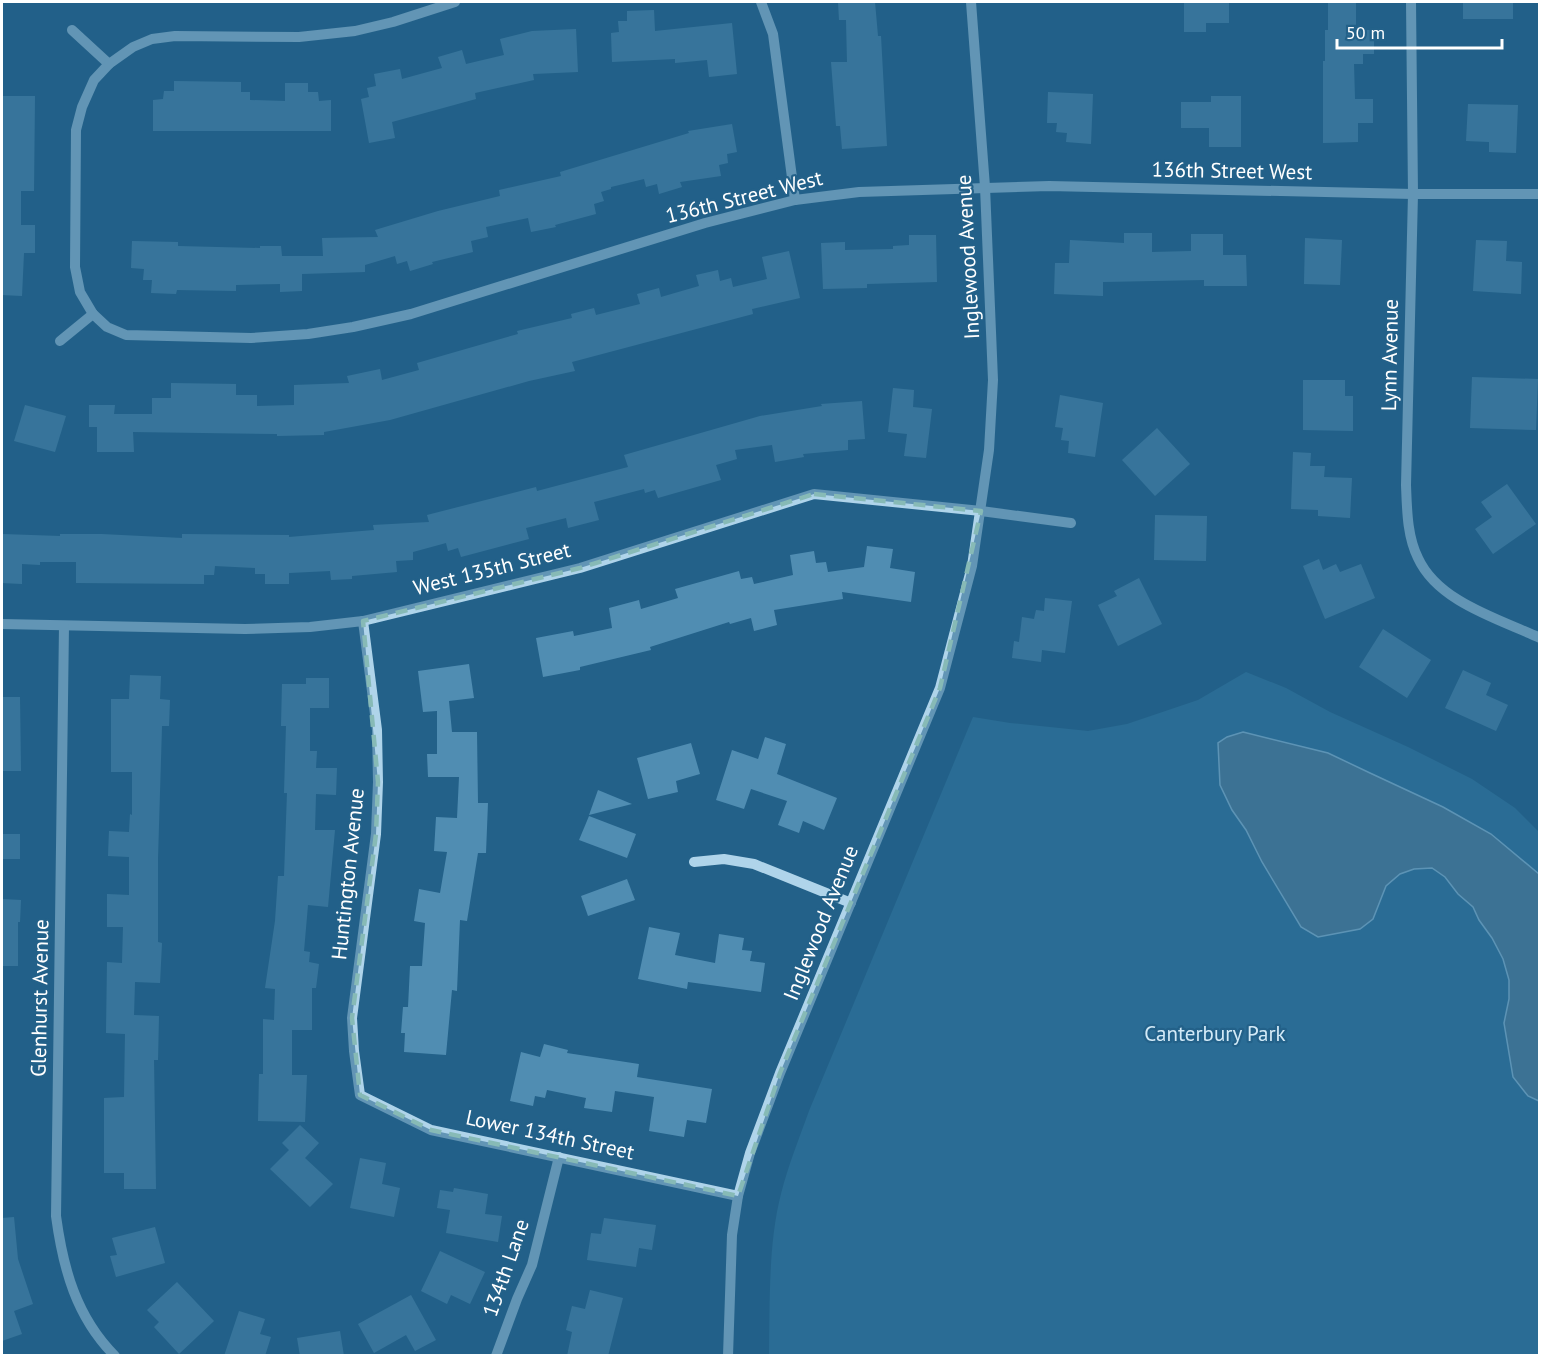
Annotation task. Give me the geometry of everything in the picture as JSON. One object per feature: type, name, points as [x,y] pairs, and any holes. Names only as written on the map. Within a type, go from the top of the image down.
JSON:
[{"type":"street","points":[[60,341],[93,314],[80,292],[75,267],[76,130],[82,107],[94,80],[109,64],[133,46],[152,39],[176,36],[299,37],[355,31],[393,22],[455,2]]},
{"type":"street","points":[[761,2],[774,34],[795,200]]},
{"type":"street","name":"Inglewood Avenue","points":[[728,1356],[732,1235],[738,1196],[750,1153],[780,1073],[940,688],[972,566],[989,450],[993,380],[985,187],[971,2]]},
{"type":"street","name":"Lynn Avenue","points":[[1411,2],[1413,194],[1406,485],[1408,525],[1418,559],[1435,582],[1465,605],[1539,638]]},
{"type":"street","points":[[72,30],[109,64]]},
{"type":"street","name":"136th Street West","points":[[93,314],[107,327],[126,335],[251,338],[308,334],[353,327],[411,314],[705,223],[795,200],[859,192],[1050,186],[1413,194],[1539,194]]},
{"type":"street","name":"West 135th Street","points":[[2,624],[245,629],[310,627],[363,621],[580,568],[814,494],[981,511]]},
{"type":"street","points":[[981,511],[1071,524]]},
{"type":"street","name":"Huntington Avenue","points":[[360,1095],[352,1018],[376,834],[378,782],[377,730],[363,621]]},
{"type":"street","name":"Glenhurst Avenue","points":[[64,626],[56,1216],[62,1255],[72,1290],[88,1323],[114,1356]]},
{"type":"street","points":[[694,862],[724,859],[754,864],[851,903]]},
{"type":"street","name":"Lower 134th Street","points":[[360,1095],[431,1130],[738,1196]]},
{"type":"street","name":"134th Lane","points":[[496,1356],[532,1265],[559,1157]]},
{"type":"highlighted area","points":[[814,494],[981,511],[940,688],[780,1073],[738,1196],[431,1130],[360,1095],[352,1018],[376,834],[378,782],[363,621],[580,568]]},
{"type":"green space","name":"Canterbury Park","points":[[1246,672],[1286,688],[1330,712],[1472,779],[1515,808],[1539,832],[1539,1354],[1533,1356],[769,1356],[774,1233],[787,1173],[809,1111],[973,717],[1088,731],[1127,724],[1198,700]]},
{"type":"shaded area","points":[[1243,732],[1328,753],[1443,807],[1491,834],[1539,874],[1539,1101],[1528,1096],[1513,1077],[1504,1023],[1509,999],[1509,980],[1503,959],[1473,907],[1458,894],[1445,877],[1432,868],[1414,869],[1400,874],[1386,886],[1373,919],[1360,929],[1318,937],[1301,927],[1262,862],[1246,830],[1232,810],[1220,785],[1218,743],[1227,737]]},
{"type":"building","points":[[838,2],[875,2],[878,36],[881,36],[887,146],[842,149],[840,126],[836,126],[831,62],[847,62],[846,20],[839,20]]},
{"type":"building","points":[[1184,2],[1229,2],[1229,23],[1206,23],[1206,32],[1184,32]]},
{"type":"building","points":[[1328,2],[1356,2],[1356,30],[1374,30],[1374,54],[1363,54],[1363,64],[1354,64],[1355,99],[1373,99],[1373,123],[1358,123],[1358,142],[1323,143],[1323,61],[1325,61],[1325,30],[1328,30]]},
{"type":"building","points":[[1463,2],[1513,2],[1513,19],[1463,19]]},
{"type":"building","points":[[654,10],[655,31],[732,23],[737,74],[709,77],[707,60],[675,63],[675,59],[612,62],[611,33],[619,32],[618,21],[627,21],[627,11]]},
{"type":"building","points":[[576,29],[578,72],[533,74],[534,80],[475,93],[476,99],[392,122],[395,138],[369,143],[361,99],[369,97],[367,88],[376,86],[374,74],[400,69],[402,79],[442,68],[438,57],[462,50],[466,64],[504,55],[500,39],[532,31]]},
{"type":"building","points":[[174,81],[241,82],[241,92],[250,92],[250,100],[285,101],[285,83],[308,83],[308,92],[318,92],[319,101],[331,100],[331,131],[153,131],[153,100],[163,99],[164,91],[174,91]]},
{"type":"building","points":[[1048,92],[1093,94],[1091,144],[1066,142],[1067,133],[1056,132],[1057,123],[1047,123]]},
{"type":"building","points":[[2,96],[35,96],[34,191],[21,191],[21,225],[35,225],[35,253],[24,253],[22,296],[2,295]]},
{"type":"building","points":[[1211,96],[1241,96],[1241,147],[1209,147],[1209,128],[1181,128],[1181,102],[1211,102]]},
{"type":"building","points":[[1468,104],[1518,105],[1516,153],[1489,152],[1489,142],[1466,141]]},
{"type":"building","points":[[732,124],[737,152],[727,154],[728,163],[719,165],[721,176],[680,182],[682,187],[659,194],[657,184],[646,187],[644,179],[611,187],[601,192],[604,201],[594,204],[596,214],[555,225],[556,227],[531,232],[528,218],[486,227],[488,237],[471,241],[473,252],[432,262],[433,264],[410,271],[407,261],[397,264],[395,256],[365,265],[365,272],[302,274],[302,291],[280,292],[280,284],[236,285],[236,291],[177,290],[176,294],[151,293],[152,280],[143,280],[144,269],[131,268],[132,241],[178,242],[178,246],[260,248],[260,246],[281,246],[282,256],[323,256],[322,238],[378,237],[375,230],[500,196],[499,190],[561,176],[560,172],[689,133],[688,131]]},
{"type":"building","points":[[1124,233],[1152,233],[1152,252],[1191,251],[1191,234],[1223,234],[1223,255],[1246,255],[1247,286],[1204,286],[1204,280],[1103,282],[1103,296],[1054,294],[1055,263],[1069,263],[1070,240],[1124,243]]},
{"type":"building","points":[[909,235],[936,235],[937,282],[867,284],[867,288],[823,289],[821,243],[845,242],[845,250],[893,249],[893,246],[909,245]]},
{"type":"building","points":[[1305,238],[1342,240],[1340,285],[1304,284]]},
{"type":"building","points":[[1476,240],[1507,241],[1506,261],[1522,262],[1521,294],[1473,291]]},
{"type":"building","points":[[789,251],[800,298],[752,309],[753,314],[572,362],[575,371],[529,381],[390,420],[324,432],[324,435],[133,432],[134,452],[97,452],[97,427],[89,427],[89,405],[115,405],[114,414],[152,414],[152,398],[171,398],[171,383],[236,384],[236,395],[257,395],[257,406],[294,405],[294,385],[349,383],[347,376],[380,369],[382,380],[419,370],[417,363],[518,334],[517,331],[572,318],[571,314],[594,308],[596,315],[640,304],[637,294],[659,288],[661,297],[699,286],[696,275],[718,270],[720,281],[731,278],[733,287],[767,279],[762,257]]},
{"type":"building","points":[[1472,377],[1538,379],[1536,430],[1470,428]]},
{"type":"building","points":[[1303,380],[1345,380],[1345,396],[1353,396],[1353,431],[1303,430]]},
{"type":"building","points":[[893,388],[914,390],[913,407],[932,409],[926,458],[904,456],[907,434],[888,432]]},
{"type":"building","points":[[1060,395],[1103,403],[1095,457],[1068,453],[1069,441],[1061,440],[1063,428],[1055,427]]},
{"type":"building","points":[[862,401],[865,439],[848,440],[848,450],[803,454],[804,457],[775,462],[772,445],[735,450],[737,459],[716,465],[721,480],[658,498],[655,490],[645,493],[644,489],[594,502],[599,520],[568,528],[566,518],[526,528],[529,539],[461,557],[458,548],[448,551],[446,543],[413,552],[413,560],[396,561],[397,572],[331,580],[330,571],[289,573],[289,584],[265,584],[265,574],[255,574],[255,568],[215,566],[214,575],[204,575],[204,584],[76,583],[76,562],[40,562],[40,565],[22,564],[22,584],[2,583],[2,534],[60,536],[60,534],[101,534],[182,538],[182,534],[289,535],[289,537],[374,530],[373,525],[429,522],[427,515],[536,487],[537,491],[628,467],[624,455],[760,416],[822,406],[821,404]]},
{"type":"building","points":[[25,405],[66,416],[55,452],[14,441]]},
{"type":"building","points":[[1157,428],[1190,464],[1155,496],[1122,460]]},
{"type":"building","points":[[1293,452],[1311,453],[1310,466],[1325,466],[1324,477],[1352,478],[1350,518],[1318,516],[1318,510],[1291,509]]},
{"type":"building","points":[[1507,484],[1536,524],[1493,554],[1475,529],[1492,517],[1481,502]]},
{"type":"building","points":[[1155,515],[1207,516],[1206,561],[1154,560]]},
{"type":"building","points":[[867,546],[893,549],[890,568],[915,572],[911,602],[842,592],[843,599],[774,610],[777,625],[754,631],[751,618],[730,624],[729,622],[650,647],[651,650],[580,667],[580,670],[543,677],[536,638],[573,631],[574,636],[612,628],[609,608],[639,600],[641,609],[678,598],[675,589],[739,571],[741,579],[752,577],[754,584],[793,575],[790,555],[814,551],[816,563],[826,562],[828,572],[864,567]]},
{"type":"building","points":[[1319,559],[1323,570],[1336,564],[1340,572],[1361,564],[1375,598],[1325,619],[1303,566]]},
{"type":"building","points":[[1139,578],[1162,624],[1118,646],[1098,605],[1117,596],[1114,591]]},
{"type":"building","points":[[1045,598],[1072,601],[1065,653],[1042,650],[1041,662],[1012,658],[1014,641],[1019,642],[1022,617],[1034,619],[1036,610],[1044,611]]},
{"type":"building","points":[[1383,629],[1431,660],[1407,698],[1359,667]]},
{"type":"building","points":[[469,664],[474,698],[449,701],[452,732],[477,732],[478,803],[488,803],[486,853],[478,853],[467,921],[460,920],[457,991],[452,990],[446,1055],[404,1052],[405,1033],[401,1033],[403,1007],[408,1007],[410,966],[422,966],[425,923],[414,921],[419,889],[440,893],[447,852],[434,851],[436,817],[457,818],[459,777],[428,777],[427,754],[437,754],[437,711],[423,712],[418,671]]},
{"type":"building","points":[[1463,670],[1491,683],[1486,695],[1508,705],[1496,731],[1445,708]]},
{"type":"building","points":[[130,675],[161,676],[160,699],[170,700],[169,726],[162,726],[158,858],[158,942],[162,943],[160,983],[135,982],[134,1015],[159,1016],[158,1060],[154,1060],[156,1189],[124,1189],[124,1173],[104,1173],[104,1098],[124,1097],[125,1034],[106,1033],[107,962],[122,963],[123,927],[107,927],[107,894],[129,895],[129,857],[108,856],[109,831],[129,832],[130,814],[132,815],[132,772],[111,772],[111,699],[129,699]]},
{"type":"building","points":[[306,678],[329,678],[329,708],[310,708],[310,751],[317,751],[316,768],[337,768],[336,795],[316,794],[315,830],[335,830],[328,907],[308,905],[304,951],[310,952],[309,962],[319,964],[316,988],[312,988],[312,1030],[292,1030],[292,1075],[307,1075],[305,1122],[258,1121],[259,1074],[263,1074],[263,1019],[274,1020],[275,989],[265,988],[275,921],[278,876],[284,876],[287,793],[284,793],[286,726],[281,726],[282,684],[306,684]]},
{"type":"building","points":[[2,697],[20,697],[21,771],[2,771]]},
{"type":"building","points":[[765,737],[786,744],[777,774],[837,798],[824,830],[803,821],[799,833],[778,825],[787,801],[751,789],[744,809],[716,800],[732,750],[758,759]]},
{"type":"building","points":[[691,743],[700,774],[676,781],[678,792],[648,799],[637,758]]},
{"type":"building","points":[[598,790],[632,804],[589,815]]},
{"type":"building","points":[[589,816],[636,834],[627,858],[579,840]]},
{"type":"building","points":[[2,834],[20,834],[20,859],[2,859]]},
{"type":"building","points":[[627,879],[635,900],[588,916],[581,896]]},
{"type":"building","points":[[2,899],[21,900],[20,922],[18,922],[18,966],[2,966]]},
{"type":"building","points":[[649,927],[680,933],[675,955],[715,963],[719,934],[744,938],[742,950],[752,951],[750,961],[765,963],[761,992],[688,982],[687,989],[638,979]]},
{"type":"building","points":[[544,1044],[568,1050],[567,1053],[639,1064],[637,1077],[712,1089],[706,1123],[687,1120],[684,1137],[649,1131],[654,1097],[615,1091],[612,1112],[584,1108],[586,1098],[547,1090],[545,1098],[535,1096],[533,1106],[510,1101],[521,1052],[540,1057]]},
{"type":"building","points":[[300,1125],[319,1143],[305,1158],[333,1184],[310,1207],[270,1169],[289,1150],[282,1143]]},
{"type":"building","points":[[360,1158],[386,1163],[382,1184],[400,1188],[394,1217],[350,1208]]},
{"type":"building","points":[[454,1188],[488,1194],[485,1214],[502,1216],[498,1242],[446,1233],[450,1210],[437,1208],[440,1190],[453,1192]]},
{"type":"building","points":[[14,1217],[18,1259],[33,1304],[14,1311],[22,1334],[2,1341],[2,1218]]},
{"type":"building","points":[[604,1218],[656,1225],[652,1250],[639,1248],[636,1267],[587,1260],[591,1233],[601,1234]]},
{"type":"building","points":[[155,1227],[165,1263],[116,1277],[110,1256],[117,1255],[112,1238]]},
{"type":"building","points":[[440,1251],[485,1272],[470,1304],[451,1295],[447,1304],[421,1291]]},
{"type":"building","points":[[177,1282],[214,1321],[179,1354],[154,1327],[159,1322],[147,1310]]},
{"type":"building","points":[[590,1290],[623,1298],[608,1356],[567,1356],[572,1332],[566,1330],[572,1306],[585,1309]]},
{"type":"building","points":[[411,1295],[436,1340],[415,1351],[406,1335],[374,1353],[358,1324]]},
{"type":"building","points":[[239,1311],[265,1319],[260,1334],[271,1337],[265,1356],[224,1356]]},
{"type":"building","points":[[340,1331],[344,1356],[300,1356],[297,1338]]}]
